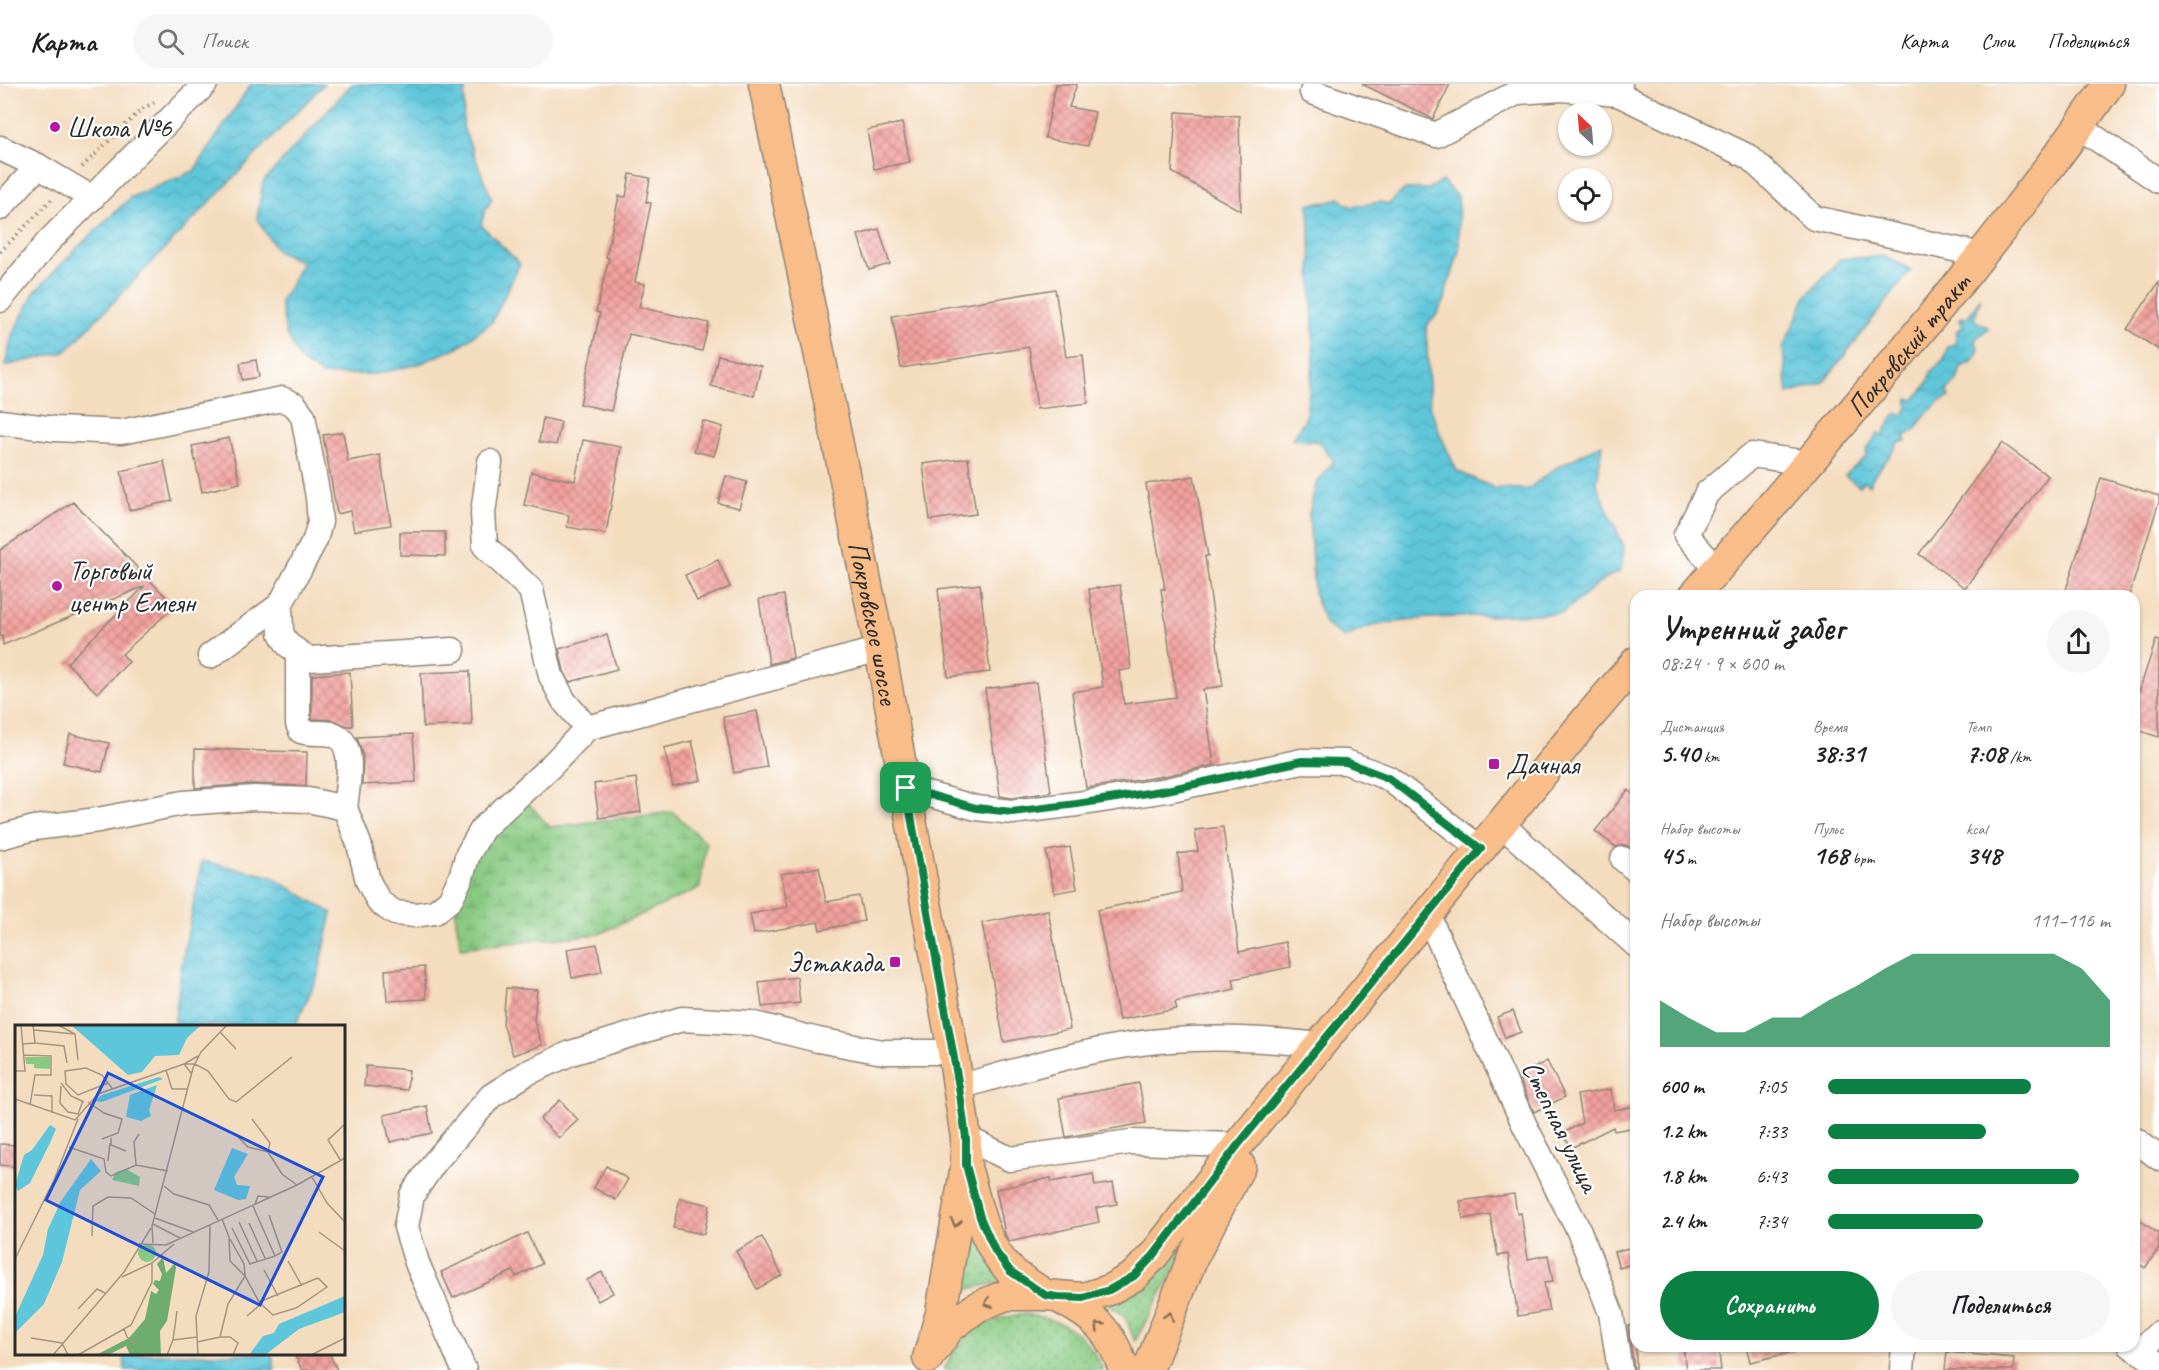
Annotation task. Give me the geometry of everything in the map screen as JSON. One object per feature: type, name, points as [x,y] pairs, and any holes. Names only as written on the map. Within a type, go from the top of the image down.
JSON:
[{"type":"main road","name":"Покровское шоссе","points":[[764,84],[880,649],[959,1087],[966,1151],[980,1217],[995,1251],[1010,1271],[1051,1296],[1084,1311],[1105,1330],[1119,1355],[1124,1370]]},
{"type":"main road","name":"Покровский тракт","points":[[1703,587],[1981,255],[2109,84]]},
{"type":"main road","points":[[927,1364],[949,1328],[978,1307],[1006,1295],[1083,1298],[1109,1290],[1134,1276],[1154,1255],[1238,1145],[1630,669]]},
{"type":"main road","points":[[1148,1370],[1192,1259],[1271,1107]]},
{"type":"main road","name":"Покровское шоссе","points":[[927,1364],[941,1313],[966,1151]]},
{"type":"street","points":[[0,300],[48,242],[205,84]]},
{"type":"street","points":[[1312,92],[1436,135],[1518,92],[1619,89],[1749,158],[1814,218],[1981,255]]},
{"type":"street","points":[[2078,126],[2159,181]]},
{"type":"street","points":[[0,148],[38,166],[92,198]]},
{"type":"street","points":[[0,208],[38,166]]},
{"type":"street","points":[[0,422],[55,429],[121,432],[282,399],[295,405],[303,416],[318,497],[321,522],[315,540],[279,605],[210,656]]},
{"type":"street","points":[[1703,587],[1686,535],[1707,493],[1752,455],[1808,463]]},
{"type":"street","points":[[490,462],[483,513],[485,546],[531,590],[551,676],[564,701],[588,728]]},
{"type":"street","points":[[279,605],[281,633],[288,645],[298,654],[309,659],[453,650]]},
{"type":"street","points":[[298,654],[298,724],[301,731],[334,735],[342,741],[349,752],[345,808],[359,844],[368,881],[379,902],[395,913],[415,915],[435,912],[450,900],[461,878],[468,854],[483,828],[550,767],[588,728],[880,649]]},
{"type":"street","points":[[906,788],[976,808],[1012,812],[1167,790],[1302,761],[1346,762],[1388,778],[1481,849]]},
{"type":"street","points":[[0,837],[34,828],[98,820],[183,803],[254,798],[308,800],[345,808]]},
{"type":"street","points":[[1501,824],[1630,940]]},
{"type":"street","name":"Степная улица","points":[[1428,916],[1525,1126],[1579,1231],[1611,1313],[1620,1370]]},
{"type":"street","points":[[464,1370],[417,1263],[406,1227],[412,1195],[434,1163],[491,1096],[527,1072],[571,1053],[682,1019],[751,1023],[818,1040],[883,1052],[953,1052]]},
{"type":"street","points":[[959,1087],[1070,1056],[1129,1044],[1200,1040],[1272,1040],[1320,1045]]},
{"type":"street","points":[[966,1151],[1011,1159],[1131,1142],[1238,1145]]},
{"type":"street","points":[[2140,1144],[2159,1158]]},
{"type":"street","points":[[2143,1354],[2159,1333]]},
{"type":"street","points":[[1902,1370],[1904,1352]]},
{"type":"path","points":[[0,252],[124,125],[142,109],[158,100]]},
{"type":"green space","points":[[528,803],[550,827],[673,812],[706,843],[700,888],[599,934],[461,948],[456,920],[455,867]]},
{"type":"green space","points":[[962,1204],[1005,1282],[971,1288],[947,1307]]},
{"type":"green space","points":[[1207,1210],[1135,1341],[1125,1317],[1107,1304]]},
{"type":"green space","points":[[1025,1314],[1052,1320],[1073,1330],[1089,1346],[1103,1370],[944,1370],[959,1345],[976,1329],[1010,1316]]},
{"type":"water","points":[[251,84],[324,84],[65,352],[5,366],[12,335],[34,293],[131,197],[194,171]]},
{"type":"water","points":[[352,84],[465,84],[463,127],[492,200],[485,210],[481,225],[520,264],[492,322],[458,347],[419,364],[376,374],[322,375],[300,360],[286,333],[280,301],[302,262],[277,251],[257,219],[263,182]]},
{"type":"water","points":[[1442,181],[1458,197],[1459,250],[1445,300],[1435,317],[1426,326],[1430,406],[1440,434],[1457,471],[1494,488],[1528,489],[1556,468],[1602,444],[1597,485],[1624,547],[1621,571],[1606,578],[1562,613],[1430,618],[1373,625],[1344,638],[1325,624],[1314,594],[1309,514],[1316,484],[1334,461],[1319,442],[1292,439],[1305,419],[1314,358],[1309,204],[1330,202],[1339,198],[1352,207],[1380,202],[1389,204],[1405,189],[1428,189]]},
{"type":"water","points":[[1885,256],[1911,270],[1823,383],[1788,394],[1783,349],[1806,296],[1840,259]]},
{"type":"water","points":[[1981,297],[1974,320],[1989,328],[1975,339],[1979,350],[1972,362],[1961,367],[1957,381],[1947,391],[1950,397],[1940,401],[1927,413],[1917,429],[1905,436],[1906,441],[1898,443],[1869,485],[1864,481],[1859,486],[1845,476],[1867,457],[1866,451],[1878,433],[1884,437],[1885,430],[1896,414],[1904,414],[1908,408],[1908,399],[1915,400],[1929,381],[1931,372],[1944,359],[1948,346],[1955,344],[1957,330],[1964,327],[1959,318],[1968,317]]},
{"type":"water","points":[[202,861],[270,876],[332,913],[318,976],[295,1025],[174,1025],[182,962]]},
{"type":"water","points":[[124,1355],[272,1355],[275,1370],[125,1370]]},
{"type":"building","points":[[1056,84],[1077,84],[1069,107],[1095,112],[1088,146],[1045,138]]},
{"type":"building","points":[[1362,84],[1450,84],[1433,119]]},
{"type":"building","points":[[1176,112],[1239,116],[1241,211],[1172,172]]},
{"type":"building","points":[[902,123],[910,162],[874,169],[867,130]]},
{"type":"building","points":[[630,174],[650,178],[646,202],[651,203],[635,282],[645,284],[639,307],[709,323],[702,351],[629,334],[611,411],[580,404],[600,313],[596,312],[609,258],[606,257],[619,196],[626,197]]},
{"type":"building","points":[[879,229],[890,264],[869,270],[858,235]]},
{"type":"building","points":[[2159,282],[2159,350],[2127,329]]},
{"type":"building","points":[[1055,289],[1066,357],[1083,355],[1088,403],[1037,409],[1029,347],[901,368],[892,316]]},
{"type":"building","points":[[718,355],[761,366],[754,396],[711,386]]},
{"type":"building","points":[[256,360],[259,377],[243,380],[240,363]]},
{"type":"building","points":[[543,418],[561,422],[556,445],[539,442]]},
{"type":"building","points":[[703,421],[723,427],[714,456],[694,451]]},
{"type":"building","points":[[343,432],[348,461],[380,455],[391,525],[354,531],[350,511],[337,514],[323,435]]},
{"type":"building","points":[[229,438],[240,483],[202,492],[192,446]]},
{"type":"building","points":[[583,440],[621,447],[606,534],[567,527],[569,515],[524,505],[531,472],[575,481]]},
{"type":"building","points":[[2002,443],[2048,476],[1965,588],[1919,554]]},
{"type":"building","points":[[968,458],[976,514],[930,520],[923,464]]},
{"type":"building","points":[[164,461],[172,501],[129,510],[121,471]]},
{"type":"building","points":[[726,476],[747,482],[739,508],[718,503]]},
{"type":"building","points":[[1194,476],[1208,556],[1205,556],[1223,686],[1203,689],[1214,765],[1164,776],[1086,788],[1072,692],[1103,687],[1089,589],[1120,585],[1131,669],[1119,671],[1124,704],[1176,697],[1161,589],[1165,589],[1146,484]]},
{"type":"building","points":[[2101,478],[2159,496],[2131,590],[2066,590]]},
{"type":"building","name":"Торговый центр Емеян","points":[[73,502],[175,606],[122,654],[129,662],[97,693],[67,663],[145,586],[3,645],[2,636],[0,636],[0,550]]},
{"type":"building","points":[[400,532],[445,532],[445,556],[400,555]]},
{"type":"building","points":[[718,560],[730,587],[697,601],[685,575]]},
{"type":"building","points":[[980,584],[990,672],[948,677],[938,589]]},
{"type":"building","points":[[784,595],[793,658],[769,664],[759,599]]},
{"type":"building","points":[[607,635],[617,669],[570,682],[564,671],[559,649]]},
{"type":"building","points":[[2156,640],[2159,641],[2159,737],[2140,731],[2140,688]]},
{"type":"building","points":[[470,671],[472,725],[423,727],[421,673]]},
{"type":"building","points":[[350,672],[353,726],[333,720],[312,719],[312,675]]},
{"type":"building","points":[[1036,682],[1051,792],[1012,798],[1000,796],[985,689]]},
{"type":"building","points":[[757,711],[767,767],[734,773],[723,717]]},
{"type":"building","points":[[70,734],[109,743],[102,772],[63,763]]},
{"type":"building","points":[[413,734],[416,782],[362,785],[363,756],[357,737]]},
{"type":"building","points":[[692,741],[701,780],[673,786],[664,748]]},
{"type":"building","points":[[195,749],[307,752],[306,786],[253,784],[195,788]]},
{"type":"building","points":[[636,778],[641,812],[599,818],[594,784]]},
{"type":"building","points":[[1628,790],[1630,792],[1630,848],[1626,845],[1616,847],[1595,831]]},
{"type":"building","points":[[1223,827],[1239,952],[1285,942],[1291,967],[1233,979],[1235,989],[1175,1002],[1177,1009],[1119,1020],[1097,910],[1182,892],[1178,854],[1198,851],[1195,830]]},
{"type":"building","points":[[1070,847],[1077,889],[1054,893],[1046,851]]},
{"type":"building","points":[[819,867],[826,902],[859,896],[864,921],[820,930],[818,922],[754,934],[750,914],[788,907],[781,874]]},
{"type":"building","points":[[1048,910],[1070,1029],[1004,1042],[982,923]]},
{"type":"building","points":[[597,944],[602,972],[572,978],[567,949]]},
{"type":"building","points":[[424,967],[426,999],[387,1001],[385,970]]},
{"type":"building","points":[[797,977],[800,1003],[762,1007],[759,982]]},
{"type":"building","points":[[506,988],[537,990],[534,1021],[542,1045],[513,1055],[503,1024]]},
{"type":"building","points":[[1513,1011],[1521,1032],[1505,1038],[1497,1017]]},
{"type":"building","points":[[1547,1061],[1565,1097],[1534,1112],[1518,1076]]},
{"type":"building","points":[[366,1066],[409,1070],[407,1090],[364,1086]]},
{"type":"building","points":[[1139,1083],[1146,1123],[1066,1137],[1059,1098]]},
{"type":"building","points":[[1611,1089],[1614,1110],[1630,1107],[1630,1128],[1614,1131],[1613,1127],[1571,1148],[1563,1133],[1582,1123],[1577,1095]]},
{"type":"building","points":[[560,1100],[578,1120],[559,1138],[540,1119]]},
{"type":"building","points":[[427,1106],[432,1133],[390,1142],[384,1115]]},
{"type":"building","points":[[0,1144],[15,1145],[15,1167],[0,1165]]},
{"type":"building","points":[[606,1166],[628,1179],[616,1200],[594,1188]]},
{"type":"building","points":[[1093,1174],[1095,1186],[1113,1183],[1117,1204],[1096,1208],[1099,1222],[1009,1242],[1005,1234],[996,1189],[1051,1178],[1052,1182]]},
{"type":"building","points":[[1514,1194],[1517,1214],[1521,1213],[1528,1259],[1548,1255],[1553,1282],[1544,1283],[1549,1311],[1518,1316],[1508,1254],[1498,1256],[1490,1214],[1463,1219],[1460,1201]]},
{"type":"building","points":[[680,1198],[710,1205],[704,1234],[673,1228]]},
{"type":"building","points":[[2140,1220],[2159,1234],[2159,1248],[2145,1268],[2140,1264]]},
{"type":"building","points":[[527,1233],[542,1264],[516,1277],[513,1271],[453,1298],[441,1272]]},
{"type":"building","points":[[762,1237],[782,1275],[757,1289],[736,1251]]},
{"type":"building","points":[[1630,1248],[1630,1265],[1619,1268],[1614,1252]]},
{"type":"building","points":[[602,1272],[613,1293],[598,1301],[587,1280]]},
{"type":"building","points":[[1632,1352],[1636,1352],[1636,1370],[1634,1370]]},
{"type":"building","points":[[1684,1352],[1719,1352],[1721,1370],[1686,1370]]},
{"type":"building","points":[[1748,1352],[1794,1352],[1750,1362]]},
{"type":"building","points":[[1947,1352],[2014,1358],[2013,1370],[1945,1370]]},
{"type":"building","points":[[295,1355],[330,1355],[337,1370],[302,1370]]},
{"type":"place","name":"Школа №6","points":[[55,127]]},
{"type":"place","name":"Торговый центр Емеян","points":[[57,586]]},
{"type":"place","name":"Дачная","points":[[1494,764]]},
{"type":"place","name":"Эстакада","points":[[895,962]]},
{"type":"route","points":[[1302,761],[1346,762],[1388,778],[1481,849],[1238,1145],[1154,1255],[1134,1276],[1109,1290],[1083,1298],[1057,1297],[1045,1295],[1010,1271],[995,1251],[980,1217],[966,1165],[966,1138],[959,1087],[906,788],[976,808],[1012,812],[1167,790],[1302,761]]}]
